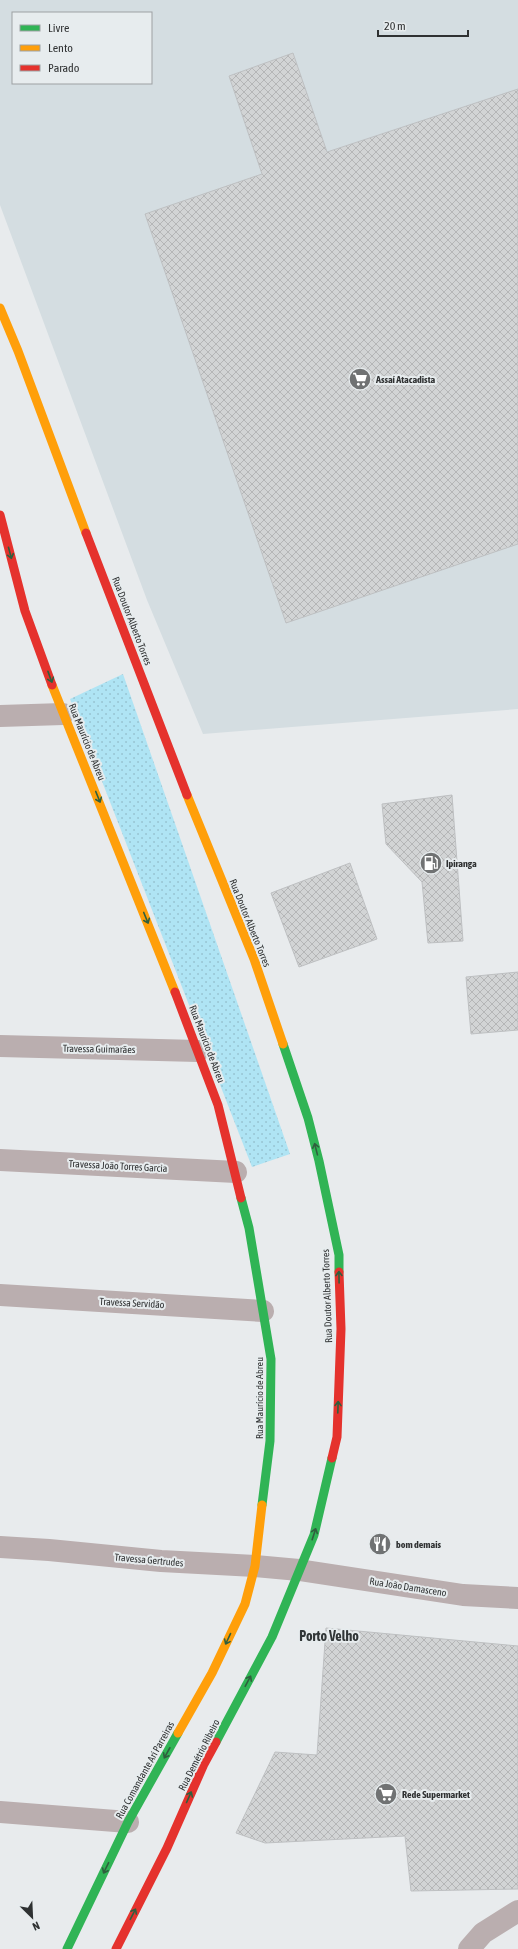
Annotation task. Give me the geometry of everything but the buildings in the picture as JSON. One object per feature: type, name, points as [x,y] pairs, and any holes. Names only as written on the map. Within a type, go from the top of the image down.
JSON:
[{"type":"main road","name":"Rua Doutor Alberto Torres","points":[[0,308],[18,351],[164,737],[254,960],[308,1118],[319,1161],[339,1255],[341,1329],[337,1437],[314,1536],[299,1570]]},
{"type":"main road","name":"Rua Maurício de Abreu","points":[[0,516],[26,611],[63,714],[148,921],[218,1105],[249,1228],[272,1359],[270,1441],[255,1566],[245,1604]]},
{"type":"main road","name":"Rua Demétrio Ribeiro","points":[[116,1949],[167,1848],[204,1764],[272,1637],[299,1570]]},
{"type":"main road","name":"Rua Comandante Ari Parreiras","points":[[67,1949],[128,1822],[212,1673],[245,1604]]},
{"type":"street","points":[[0,716],[63,714]]},
{"type":"street","name":"Travessa Guimarães","points":[[0,1046],[198,1051]]},
{"type":"street","name":"Travessa João Torres Garcia","points":[[0,1160],[236,1172]]},
{"type":"street","name":"Travessa Servidão","points":[[0,1295],[263,1311]]},
{"type":"street","name":"Travessa Gertrudes","points":[[0,1546],[161,1561],[299,1570]]},
{"type":"street","name":"Rua João Damasceno","points":[[299,1570],[463,1595],[518,1598]]},
{"type":"street","points":[[0,1812],[128,1822]]},
{"type":"street","points":[[469,1949],[483,1933],[518,1911]]},
{"type":"shaded area","points":[[0,0],[518,0],[518,709],[203,734],[147,600],[0,205]]},
{"type":"shaded area","points":[[123,674],[290,1154],[252,1167],[70,699]]},
{"type":"traffic: fast","points":[[283,1044],[308,1118],[319,1161],[339,1255],[339,1272]]},
{"type":"traffic: fast","points":[[241,1198],[249,1228],[271,1359],[270,1441],[262,1505]]},
{"type":"traffic: fast","points":[[216,1742],[272,1637],[314,1535],[332,1458]]},
{"type":"traffic: fast","points":[[67,1949],[128,1822],[178,1733]]},
{"type":"traffic: slow","points":[[0,308],[18,351],[86,533]]},
{"type":"traffic: slow","points":[[52,685],[175,992]]},
{"type":"traffic: slow","points":[[187,795],[254,959],[283,1044]]},
{"type":"traffic: slow","points":[[178,1733],[212,1673],[245,1604],[255,1566],[262,1505]]},
{"type":"traffic: jam","points":[[0,515],[25,611],[52,685]]},
{"type":"traffic: jam","points":[[86,533],[187,795]]},
{"type":"traffic: jam","points":[[175,992],[218,1105],[241,1198]]},
{"type":"traffic: jam","points":[[332,1458],[337,1437],[341,1329],[339,1272]]},
{"type":"traffic: jam","points":[[116,1949],[167,1848],[204,1764],[216,1742]]},
{"type":"place","name":"Assaí Atacadista","points":[[360,379]]},
{"type":"place","name":"Ipiranga","points":[[431,863]]},
{"type":"place","name":"bom demais","points":[[380,1544]]},
{"type":"place","name":"Rede Supermarket","points":[[386,1794]]},
{"type":"district","name":"Porto Velho","points":[[329,1636]]}]
